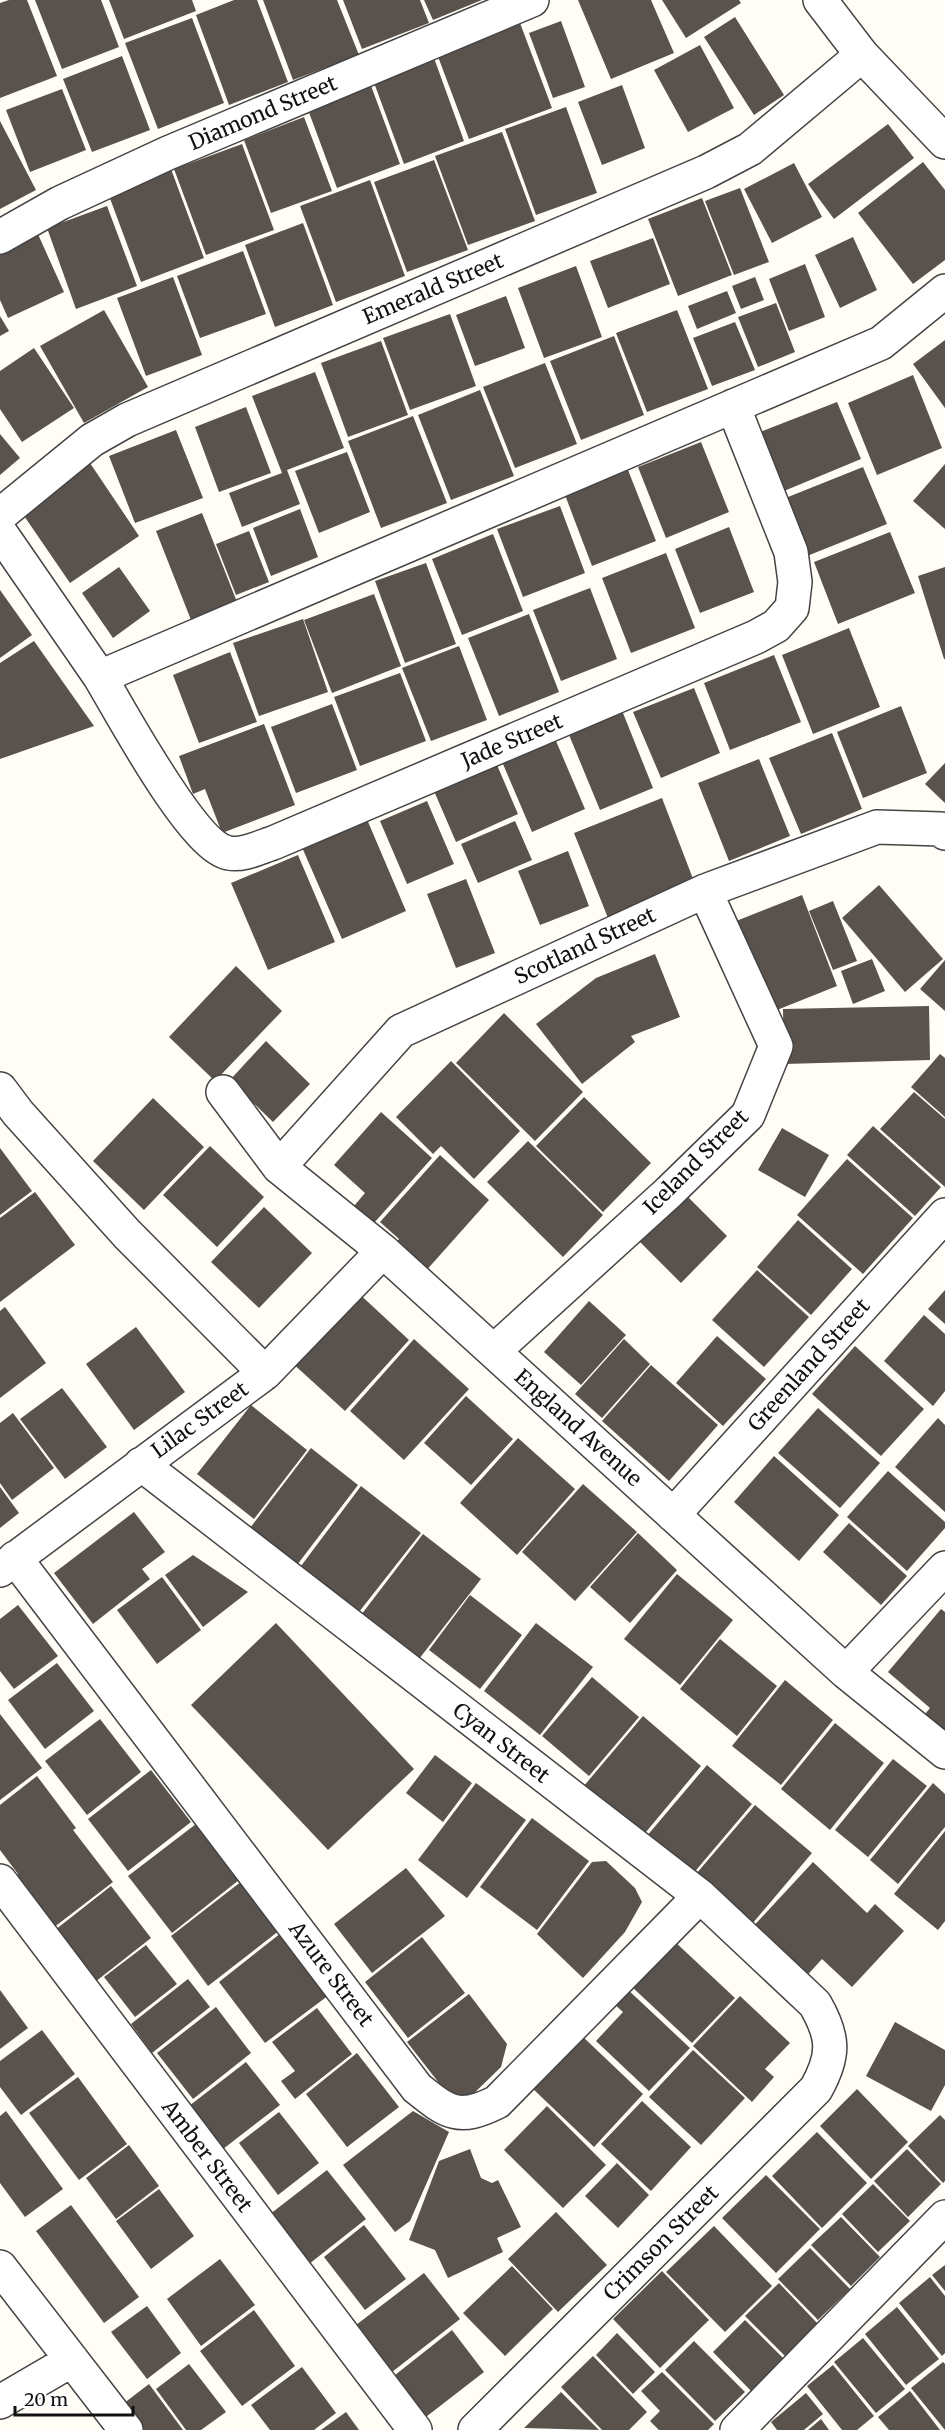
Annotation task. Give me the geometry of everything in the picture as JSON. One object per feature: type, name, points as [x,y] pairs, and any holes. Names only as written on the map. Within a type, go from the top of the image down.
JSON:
[{"type":"street","name":"Diamond Street","points":[[0,237],[60,203],[168,153],[532,0]]},
{"type":"street","points":[[820,0],[862,55],[945,142]]},
{"type":"street","name":"Emerald Street","points":[[0,515],[92,440],[127,420],[706,172],[750,149],[862,55]]},
{"type":"street","points":[[0,532],[100,677],[881,343],[945,291]]},
{"type":"street","name":"Jade Street","points":[[100,677],[186,817],[205,838],[228,853],[249,851],[273,843],[734,647],[776,626],[792,608],[795,582],[791,552],[733,406]]},
{"type":"street","name":"Scotland Street","points":[[279,1167],[400,1031],[705,891],[878,827],[941,829],[945,833]]},
{"type":"street","name":"Iceland Street","points":[[494,1351],[669,1192],[748,1115],[776,1046],[705,891]]},
{"type":"street","points":[[0,1089],[18,1113],[127,1234],[265,1373]]},
{"type":"street","name":"England Avenue","points":[[223,1092],[279,1167],[383,1251],[846,1672],[945,1752]]},
{"type":"street","name":"Greenland Street","points":[[673,1515],[945,1215]]},
{"type":"street","name":"Lilac Street","points":[[8,1564],[265,1373],[383,1251]]},
{"type":"street","name":"Cyan Street","points":[[141,1464],[700,1896],[815,2004],[827,2024],[832,2047]]},
{"type":"street","name":"Azure Street","points":[[8,1564],[417,2088],[435,2103],[456,2113],[477,2112],[497,2102],[700,1896]]},
{"type":"street","points":[[846,1672],[945,1568]]},
{"type":"street","name":"Amber Street","points":[[0,1881],[415,2430]]},
{"type":"street","name":"Crimson Street","points":[[475,2430],[816,2088],[826,2071],[832,2047]]},
{"type":"street","points":[[737,2430],[945,2217]]},
{"type":"street","points":[[0,2268],[126,2430]]},
{"type":"street","points":[[0,2402],[72,2360]]},
{"type":"building","points":[[9,0],[27,0],[57,76],[0,98],[0,3]]},
{"type":"building","points":[[35,0],[101,0],[119,47],[62,69]]},
{"type":"building","points":[[109,0],[192,0],[196,11],[124,39]]},
{"type":"building","points":[[234,0],[257,0],[288,82],[229,105],[196,15]]},
{"type":"building","points":[[263,0],[337,0],[359,55],[293,80]]},
{"type":"building","points":[[343,0],[420,0],[429,23],[362,49]]},
{"type":"building","points":[[424,0],[482,0],[433,20]]},
{"type":"building","points":[[578,0],[651,0],[674,53],[611,79]]},
{"type":"building","points":[[662,0],[739,0],[741,3],[686,38]]},
{"type":"building","points":[[735,17],[784,95],[754,115],[704,37]]},
{"type":"building","points":[[192,18],[224,103],[158,129],[125,43]]},
{"type":"building","points":[[561,21],[585,87],[553,98],[529,33]]},
{"type":"building","points":[[520,23],[552,108],[469,139],[437,54]]},
{"type":"building","points":[[700,45],[734,108],[688,132],[654,70]]},
{"type":"building","points":[[122,56],[150,130],[92,152],[63,79]]},
{"type":"building","points":[[434,58],[464,141],[404,164],[373,80]]},
{"type":"building","points":[[370,83],[400,164],[337,188],[307,107]]},
{"type":"building","points":[[622,85],[645,148],[602,165],[578,102]]},
{"type":"building","points":[[62,89],[86,150],[30,172],[6,110]]},
{"type":"building","points":[[566,107],[597,193],[536,215],[505,129]]},
{"type":"building","points":[[304,117],[332,191],[271,213],[244,140]]},
{"type":"building","points":[[0,121],[36,190],[0,209]]},
{"type":"building","points":[[888,124],[914,158],[834,219],[808,184]]},
{"type":"building","points":[[502,132],[535,221],[468,245],[435,156]]},
{"type":"building","points":[[242,144],[274,230],[206,255],[174,169]]},
{"type":"building","points":[[434,160],[468,250],[407,272],[374,182]]},
{"type":"building","points":[[923,162],[945,190],[945,260],[913,284],[858,213]]},
{"type":"building","points":[[794,163],[822,217],[772,243],[744,189]]},
{"type":"building","points":[[171,169],[204,258],[141,282],[108,193]]},
{"type":"building","points":[[370,180],[405,276],[336,302],[300,206]]},
{"type":"building","points":[[740,188],[769,262],[734,275],[705,201]]},
{"type":"building","points":[[702,198],[732,275],[678,296],[648,219]]},
{"type":"building","points":[[107,206],[137,286],[76,309],[47,228]]},
{"type":"building","points":[[303,223],[333,305],[275,327],[245,245]]},
{"type":"building","points":[[37,232],[64,292],[8,318],[0,300],[0,249]]},
{"type":"building","points":[[853,237],[877,290],[840,308],[815,255]]},
{"type":"building","points":[[653,238],[670,284],[608,308],[590,261]]},
{"type":"building","points":[[243,251],[266,314],[200,338],[177,276]]},
{"type":"building","points":[[805,264],[825,317],[789,331],[769,279]]},
{"type":"building","points":[[576,266],[602,337],[544,358],[518,288]]},
{"type":"building","points":[[173,277],[202,355],[146,376],[117,298]]},
{"type":"building","points":[[755,277],[764,300],[741,309],[732,286]]},
{"type":"building","points":[[727,291],[736,313],[697,329],[688,306]]},
{"type":"building","points":[[506,296],[525,348],[475,366],[456,315]]},
{"type":"building","points":[[776,303],[795,352],[758,367],[738,317]]},
{"type":"building","points":[[104,310],[148,387],[84,423],[40,346]]},
{"type":"building","points":[[677,310],[708,389],[647,412],[616,333]]},
{"type":"building","points":[[450,314],[476,386],[410,410],[383,338]]},
{"type":"building","points":[[0,316],[9,331],[0,336]]},
{"type":"building","points":[[735,322],[755,370],[712,386],[693,338]]},
{"type":"building","points":[[614,336],[644,415],[581,440],[550,361]]},
{"type":"building","points":[[945,340],[945,408],[913,364]]},
{"type":"building","points":[[381,341],[408,415],[348,437],[321,363]]},
{"type":"building","points":[[34,348],[74,408],[22,442],[0,409],[0,371]]},
{"type":"building","points":[[545,363],[577,444],[515,468],[483,387]]},
{"type":"building","points":[[315,372],[344,448],[287,470],[300,504],[242,527],[229,493],[282,473],[252,396]]},
{"type":"building","points":[[913,375],[942,448],[877,475],[848,403]]},
{"type":"building","points":[[480,390],[514,476],[451,500],[418,415]]},
{"type":"building","points":[[837,402],[861,459],[784,491],[760,432]]},
{"type":"building","points":[[246,407],[271,473],[219,492],[195,427]]},
{"type":"building","points":[[413,416],[447,503],[381,528],[348,441]]},
{"type":"building","points":[[176,430],[203,498],[135,523],[109,456]]},
{"type":"building","points":[[0,434],[20,458],[0,475]]},
{"type":"building","points":[[701,442],[729,512],[666,538],[638,467]]},
{"type":"building","points":[[347,452],[370,512],[319,533],[295,471]]},
{"type":"building","points":[[90,463],[139,536],[70,583],[20,510]]},
{"type":"building","points":[[945,464],[945,529],[913,501]]},
{"type":"building","points":[[863,467],[887,524],[807,556],[783,499]]},
{"type":"building","points":[[628,470],[656,541],[592,566],[565,495]]},
{"type":"building","points":[[560,506],[585,573],[523,597],[497,529]]},
{"type":"building","points":[[300,509],[318,557],[271,576],[253,528]]},
{"type":"building","points":[[202,513],[237,602],[191,620],[156,531]]},
{"type":"building","points":[[729,527],[754,592],[700,613],[675,549]]},
{"type":"building","points":[[249,531],[269,582],[236,595],[216,544]]},
{"type":"building","points":[[890,532],[915,593],[838,624],[814,562]]},
{"type":"building","points":[[493,534],[523,611],[462,635],[432,559]]},
{"type":"building","points":[[666,553],[695,628],[631,653],[602,578]]},
{"type":"building","points":[[426,563],[456,644],[405,663],[375,581]]},
{"type":"building","points":[[119,567],[150,611],[113,638],[82,593]]},
{"type":"building","points":[[945,567],[945,659],[944,659],[918,576]]},
{"type":"building","points":[[590,588],[617,659],[561,681],[533,610]]},
{"type":"building","points":[[0,590],[32,635],[0,658]]},
{"type":"building","points":[[374,594],[401,666],[332,693],[304,620]]},
{"type":"building","points":[[529,614],[559,692],[499,716],[468,638]]},
{"type":"building","points":[[303,619],[328,692],[259,716],[233,643]]},
{"type":"building","points":[[849,628],[880,707],[813,734],[782,655]]},
{"type":"building","points":[[34,641],[94,726],[0,759],[0,663]]},
{"type":"building","points":[[459,646],[487,720],[431,741],[402,668]]},
{"type":"building","points":[[230,652],[257,722],[199,743],[173,675]]},
{"type":"building","points":[[774,655],[801,722],[730,750],[704,683]]},
{"type":"building","points":[[400,673],[426,741],[360,766],[334,697]]},
{"type":"building","points":[[694,688],[720,753],[661,778],[633,712]]},
{"type":"building","points":[[332,704],[357,770],[296,793],[271,727]]},
{"type":"building","points":[[901,706],[927,773],[863,798],[837,732]]},
{"type":"building","points":[[621,708],[653,788],[600,810],[567,730]]},
{"type":"building","points":[[264,724],[295,805],[222,833],[205,789],[193,794],[179,756]]},
{"type":"building","points":[[832,733],[862,809],[801,834],[769,758]]},
{"type":"building","points":[[556,741],[585,809],[532,832],[503,764]]},
{"type":"building","points":[[759,759],[790,836],[729,861],[698,783]]},
{"type":"building","points":[[945,763],[945,803],[925,784]]},
{"type":"building","points":[[497,765],[518,814],[456,842],[434,791]]},
{"type":"building","points":[[662,798],[695,884],[608,918],[574,833]]},
{"type":"building","points":[[427,801],[454,864],[407,884],[380,821]]},
{"type":"building","points":[[366,817],[406,911],[342,939],[301,845]]},
{"type":"building","points":[[515,821],[532,860],[478,883],[461,844]]},
{"type":"building","points":[[568,851],[589,906],[540,925],[518,871]]},
{"type":"building","points":[[298,855],[335,942],[268,970],[231,883]]},
{"type":"building","points":[[466,879],[495,953],[456,968],[427,894]]},
{"type":"building","points":[[879,885],[943,959],[905,992],[842,918]]},
{"type":"building","points":[[802,895],[837,986],[772,1012],[736,921]]},
{"type":"building","points":[[833,901],[857,961],[833,970],[809,911]]},
{"type":"building","points":[[655,954],[680,1017],[631,1036],[635,1042],[582,1084],[536,1024],[596,978]]},
{"type":"building","points":[[872,959],[885,991],[853,1004],[841,971]]},
{"type":"building","points":[[945,960],[945,1011],[920,989]]},
{"type":"building","points":[[236,966],[282,1011],[215,1081],[169,1037]]},
{"type":"building","points":[[929,1006],[930,1060],[784,1064],[783,1009]]},
{"type":"building","points":[[504,1013],[583,1092],[535,1141],[456,1063]]},
{"type":"building","points":[[266,1041],[310,1084],[273,1122],[230,1080]]},
{"type":"building","points":[[940,1054],[945,1058],[945,1117],[911,1087]]},
{"type":"building","points":[[451,1061],[520,1131],[474,1179],[441,1146],[433,1154],[396,1117]]},
{"type":"building","points":[[914,1092],[945,1119],[945,1187],[880,1129]]},
{"type":"building","points":[[584,1097],[651,1163],[603,1212],[536,1146]]},
{"type":"building","points":[[153,1098],[204,1147],[144,1210],[93,1161]]},
{"type":"building","points":[[381,1112],[432,1158],[374,1223],[354,1206],[365,1193],[334,1165]]},
{"type":"building","points":[[873,1126],[941,1187],[915,1216],[847,1155]]},
{"type":"building","points":[[782,1128],[829,1155],[805,1197],[758,1170]]},
{"type":"building","points":[[528,1141],[603,1215],[563,1257],[487,1182]]},
{"type":"building","points":[[210,1146],[264,1197],[217,1247],[163,1195]]},
{"type":"building","points":[[0,1148],[32,1191],[0,1215]]},
{"type":"building","points":[[440,1155],[489,1200],[424,1273],[393,1246],[399,1239],[380,1222]]},
{"type":"building","points":[[847,1159],[913,1218],[863,1274],[797,1215]]},
{"type":"building","points":[[35,1192],[75,1245],[0,1302],[0,1218]]},
{"type":"building","points":[[685,1194],[727,1236],[681,1283],[639,1241]]},
{"type":"building","points":[[264,1207],[312,1253],[259,1308],[211,1262]]},
{"type":"building","points":[[798,1220],[852,1269],[811,1315],[757,1267]]},
{"type":"building","points":[[757,1270],[809,1317],[764,1367],[712,1320]]},
{"type":"building","points":[[354,1289],[409,1340],[345,1411],[290,1361]]},
{"type":"building","points":[[945,1290],[945,1324],[928,1309]]},
{"type":"building","points":[[589,1301],[626,1335],[581,1385],[544,1352]]},
{"type":"building","points":[[5,1307],[46,1363],[0,1398],[0,1311]]},
{"type":"building","points":[[924,1315],[945,1334],[945,1391],[933,1406],[884,1361]]},
{"type":"building","points":[[136,1327],[185,1392],[134,1430],[86,1364]]},
{"type":"building","points":[[717,1336],[766,1379],[723,1426],[676,1383]]},
{"type":"building","points":[[414,1339],[469,1389],[404,1460],[350,1411]]},
{"type":"building","points":[[624,1339],[650,1364],[602,1418],[575,1394]]},
{"type":"building","points":[[855,1346],[924,1409],[881,1456],[812,1394]]},
{"type":"building","points":[[651,1365],[718,1425],[669,1481],[602,1421]]},
{"type":"building","points":[[62,1388],[107,1447],[65,1479],[20,1419]]},
{"type":"building","points":[[466,1396],[513,1439],[471,1485],[424,1443]]},
{"type":"building","points":[[251,1405],[307,1450],[254,1519],[197,1474]]},
{"type":"building","points":[[818,1408],[880,1463],[840,1508],[778,1453]]},
{"type":"building","points":[[13,1413],[54,1468],[12,1500],[0,1483],[0,1423]]},
{"type":"building","points":[[938,1418],[945,1425],[945,1512],[895,1467]]},
{"type":"building","points":[[518,1438],[575,1489],[517,1555],[460,1503]]},
{"type":"building","points":[[311,1448],[358,1485],[297,1565],[250,1528]]},
{"type":"building","points":[[774,1456],[839,1515],[799,1561],[734,1502]]},
{"type":"building","points":[[888,1471],[945,1522],[945,1528],[907,1571],[847,1517]]},
{"type":"building","points":[[583,1484],[637,1532],[575,1601],[522,1552]]},
{"type":"building","points":[[361,1486],[421,1533],[359,1612],[301,1566]]},
{"type":"building","points":[[0,1487],[19,1513],[0,1528]]},
{"type":"building","points":[[134,1512],[165,1552],[142,1569],[150,1579],[93,1624],[54,1573]]},
{"type":"building","points":[[849,1523],[907,1576],[881,1605],[823,1552]]},
{"type":"building","points":[[638,1533],[677,1570],[630,1623],[590,1587]]},
{"type":"building","points":[[423,1534],[481,1579],[419,1659],[361,1615]]},
{"type":"building","points":[[193,1555],[248,1592],[203,1627],[165,1575]]},
{"type":"building","points":[[677,1574],[733,1620],[680,1685],[624,1639]]},
{"type":"building","points":[[162,1577],[201,1630],[157,1664],[117,1610]]},
{"type":"building","points":[[470,1595],[522,1635],[480,1689],[429,1650]]},
{"type":"building","points":[[18,1605],[58,1656],[14,1689],[0,1671],[0,1619]]},
{"type":"building","points":[[941,1609],[945,1612],[945,1735],[921,1719],[930,1708],[888,1672]]},
{"type":"building","points":[[276,1623],[414,1769],[328,1850],[191,1705]]},
{"type":"building","points":[[536,1623],[593,1667],[540,1735],[484,1691]]},
{"type":"building","points":[[720,1639],[777,1686],[737,1736],[680,1689]]},
{"type":"building","points":[[57,1663],[94,1711],[45,1749],[8,1700]]},
{"type":"building","points":[[592,1677],[639,1717],[589,1776],[542,1736]]},
{"type":"building","points":[[785,1680],[833,1720],[781,1785],[732,1746]]},
{"type":"building","points":[[0,1714],[42,1768],[0,1800]]},
{"type":"building","points":[[643,1716],[701,1766],[641,1838],[583,1787]]},
{"type":"building","points":[[100,1719],[141,1772],[87,1815],[45,1761]]},
{"type":"building","points":[[835,1723],[884,1763],[830,1830],[781,1789]]},
{"type":"building","points":[[435,1755],[472,1783],[443,1822],[406,1793]]},
{"type":"building","points":[[893,1759],[927,1786],[868,1857],[835,1830]]},
{"type":"building","points":[[707,1765],[752,1804],[692,1875],[646,1837]]},
{"type":"building","points":[[151,1770],[191,1822],[128,1871],[88,1819]]},
{"type":"building","points":[[37,1776],[76,1828],[73,1830],[113,1882],[53,1928],[14,1877],[18,1874],[0,1850],[0,1805]]},
{"type":"building","points":[[476,1783],[526,1820],[467,1898],[418,1860]]},
{"type":"building","points":[[933,1783],[945,1794],[945,1827],[898,1884],[870,1860]]},
{"type":"building","points":[[755,1805],[812,1853],[747,1930],[690,1881]]},
{"type":"building","points":[[532,1818],[589,1861],[537,1930],[480,1887]]},
{"type":"building","points":[[196,1824],[239,1880],[172,1933],[128,1876]]},
{"type":"building","points":[[945,1831],[945,1921],[938,1930],[894,1894]]},
{"type":"building","points":[[606,1861],[635,1888],[642,1902],[625,1932],[583,1978],[537,1934],[592,1862]]},
{"type":"building","points":[[813,1862],[867,1913],[875,1904],[904,1931],[852,1987],[822,1959],[802,1981],[749,1931]]},
{"type":"building","points":[[406,1868],[445,1916],[372,1973],[334,1924]]},
{"type":"building","points":[[242,1881],[280,1930],[208,1986],[171,1936]]},
{"type":"building","points":[[111,1886],[151,1938],[95,1982],[55,1930]]},
{"type":"building","points":[[281,1933],[329,1995],[265,2043],[219,1982]]},
{"type":"building","points":[[422,1937],[465,1993],[408,2038],[365,1982]]},
{"type":"building","points":[[673,1940],[735,1998],[692,2043],[631,1986]]},
{"type":"building","points":[[146,1945],[177,1984],[135,2017],[104,1977]]},
{"type":"building","points":[[188,1979],[210,2007],[152,2053],[131,2024]]},
{"type":"building","points":[[625,1987],[690,2048],[649,2091],[596,2041],[623,2012],[612,2002]]},
{"type":"building","points":[[0,1990],[28,2028],[0,2049]]},
{"type":"building","points":[[469,1994],[507,2044],[501,2067],[465,2102],[446,2092],[407,2042]]},
{"type":"building","points":[[740,1996],[790,2043],[765,2069],[774,2077],[752,2102],[693,2046]]},
{"type":"building","points":[[216,2007],[251,2053],[193,2099],[157,2053]]},
{"type":"building","points":[[317,2008],[352,2054],[295,2099],[281,2081],[295,2071],[272,2042]]},
{"type":"building","points":[[895,2022],[945,2050],[945,2085],[931,2111],[866,2076]]},
{"type":"building","points":[[42,2030],[75,2074],[21,2115],[0,2087],[0,2061]]},
{"type":"building","points":[[581,2035],[643,2094],[594,2147],[531,2087]]},
{"type":"building","points":[[693,2050],[745,2098],[701,2145],[649,2097]]},
{"type":"building","points":[[357,2053],[399,2107],[347,2147],[306,2094]]},
{"type":"building","points":[[246,2062],[280,2105],[223,2149],[189,2106]]},
{"type":"building","points":[[78,2077],[127,2144],[79,2180],[29,2113]]},
{"type":"building","points":[[857,2089],[908,2142],[871,2179],[820,2126]]},
{"type":"building","points":[[642,2101],[691,2147],[651,2191],[601,2144]]},
{"type":"building","points":[[547,2106],[606,2165],[563,2208],[504,2150]]},
{"type":"building","points":[[6,2111],[63,2189],[25,2217],[0,2183],[0,2116]]},
{"type":"building","points":[[413,2111],[449,2132],[410,2221],[395,2232],[343,2165]]},
{"type":"building","points":[[279,2112],[319,2163],[278,2195],[239,2143]]},
{"type":"building","points":[[940,2115],[945,2120],[945,2181],[943,2183],[908,2146]]},
{"type":"building","points":[[817,2132],[867,2183],[822,2228],[772,2176]]},
{"type":"building","points":[[129,2145],[159,2186],[116,2219],[86,2178]]},
{"type":"building","points":[[470,2149],[481,2178],[492,2183],[498,2180],[521,2227],[497,2238],[503,2252],[448,2278],[435,2250],[409,2240],[439,2161]]},
{"type":"building","points":[[907,2149],[941,2184],[908,2217],[874,2181]]},
{"type":"building","points":[[617,2163],[649,2195],[618,2228],[585,2196]]},
{"type":"building","points":[[327,2170],[366,2219],[304,2268],[265,2218]]},
{"type":"building","points":[[766,2175],[820,2229],[776,2273],[722,2218]]},
{"type":"building","points":[[873,2184],[910,2221],[878,2252],[842,2214]]},
{"type":"building","points":[[159,2189],[194,2236],[151,2269],[116,2221]]},
{"type":"building","points":[[71,2205],[139,2297],[104,2323],[36,2231]]},
{"type":"building","points":[[556,2212],[607,2265],[558,2312],[508,2259]]},
{"type":"building","points":[[841,2217],[880,2257],[851,2286],[811,2245]]},
{"type":"building","points":[[364,2225],[406,2279],[365,2310],[324,2257]]},
{"type":"building","points":[[714,2226],[772,2286],[725,2332],[666,2272]]},
{"type":"building","points":[[810,2248],[850,2289],[818,2320],[778,2279]]},
{"type":"building","points":[[220,2259],[255,2305],[201,2346],[167,2299]]},
{"type":"building","points":[[945,2265],[945,2291],[932,2275]]},
{"type":"building","points":[[512,2266],[553,2309],[505,2356],[463,2313]]},
{"type":"building","points":[[662,2271],[709,2320],[660,2368],[613,2319]]},
{"type":"building","points":[[424,2273],[460,2319],[392,2372],[356,2325]]},
{"type":"building","points":[[930,2277],[945,2296],[945,2353],[942,2356],[899,2303]]},
{"type":"building","points":[[779,2283],[819,2325],[786,2357],[745,2316]]},
{"type":"building","points":[[147,2306],[181,2353],[147,2379],[111,2332]]},
{"type":"building","points":[[897,2307],[939,2359],[906,2385],[865,2334]]},
{"type":"building","points":[[254,2310],[295,2366],[242,2406],[200,2351]]},
{"type":"building","points":[[745,2320],[788,2363],[755,2395],[713,2352]]},
{"type":"building","points":[[452,2330],[484,2372],[422,2420],[390,2379]]},
{"type":"building","points":[[617,2333],[655,2372],[633,2394],[596,2355]]},
{"type":"building","points":[[863,2338],[905,2389],[876,2413],[834,2362]]},
{"type":"building","points":[[694,2341],[745,2392],[715,2421],[665,2370]]},
{"type":"building","points":[[593,2356],[647,2412],[629,2430],[602,2430],[561,2387]]},
{"type":"building","points":[[943,2362],[945,2364],[945,2430],[911,2388]]},
{"type":"building","points":[[189,2364],[226,2412],[201,2430],[186,2430],[156,2389]]},
{"type":"building","points":[[833,2365],[874,2416],[857,2430],[842,2430],[807,2386]]},
{"type":"building","points":[[302,2367],[336,2413],[314,2430],[270,2430],[251,2405]]},
{"type":"building","points":[[662,2372],[714,2424],[708,2430],[659,2430],[650,2421],[660,2411],[641,2391]]},
{"type":"building","points":[[149,2384],[183,2430],[136,2430],[119,2407]]},
{"type":"building","points":[[910,2391],[940,2430],[889,2430],[878,2417]]},
{"type":"building","points":[[561,2392],[599,2430],[524,2428]]},
{"type":"building","points":[[806,2393],[823,2414],[804,2430],[777,2430],[771,2422]]},
{"type":"building","points":[[346,2412],[359,2430],[321,2430]]},
{"type":"building","points":[[821,2419],[829,2430],[808,2430]]}]
